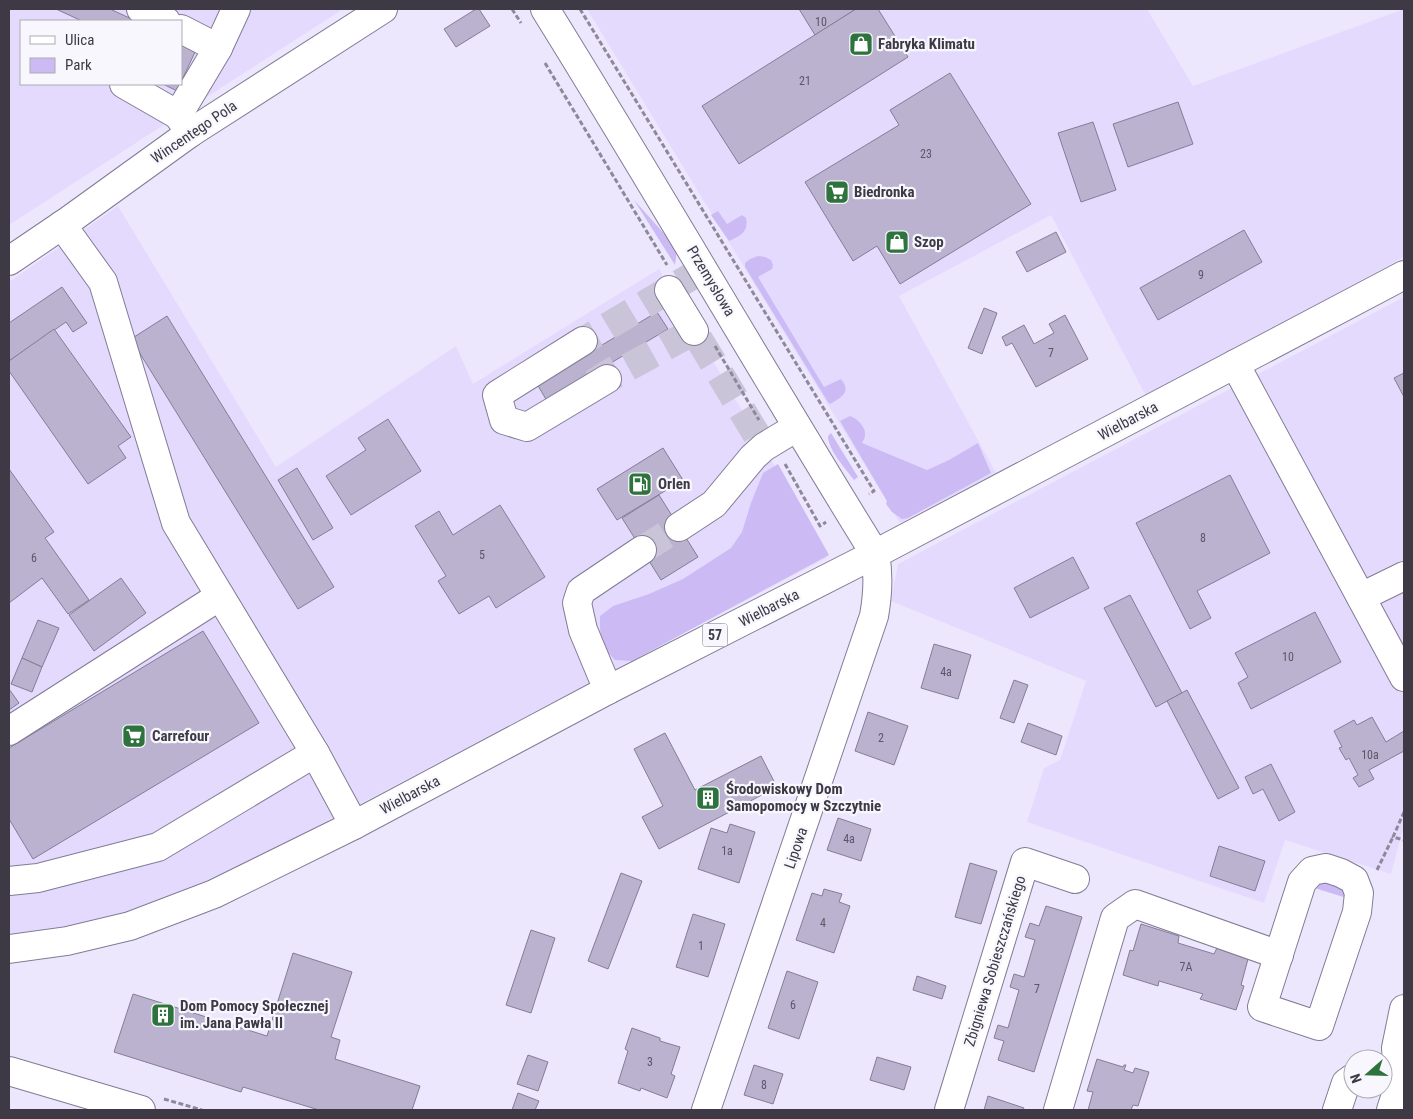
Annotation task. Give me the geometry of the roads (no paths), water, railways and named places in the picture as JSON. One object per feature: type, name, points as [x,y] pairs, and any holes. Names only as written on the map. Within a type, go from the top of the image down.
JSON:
[{"type":"street","points":[[141,9],[164,20]]},
{"type":"street","points":[[126,85],[184,124],[236,9]]},
{"type":"street","name":"Wincentego Pola","points":[[9,261],[62,225],[184,124],[383,9]]},
{"type":"street","name":"Przemysłowa","points":[[545,9],[875,554]]},
{"type":"street","points":[[182,30],[218,48]]},
{"type":"street","points":[[62,225],[103,282],[176,523],[315,753],[354,825]]},
{"type":"street","name":"Wielbarska","points":[[9,949],[67,941],[130,926],[214,894],[354,825],[608,690],[875,554],[1404,275]]},
{"type":"street","points":[[669,290],[694,331]]},
{"type":"street","points":[[584,341],[497,395],[504,420],[528,427],[606,379]]},
{"type":"street","points":[[1235,364],[1404,677]]},
{"type":"street","points":[[679,527],[714,504],[753,457],[764,447],[797,427]]},
{"type":"street","points":[[608,690],[583,630],[577,603],[581,591],[642,550]]},
{"type":"street","name":"Lipowa","points":[[706,1110],[874,616],[878,593],[878,570],[875,554]]},
{"type":"street","points":[[1361,596],[1404,576]]},
{"type":"street","points":[[9,731],[220,596]]},
{"type":"street","points":[[9,881],[38,878],[158,847],[315,753]]},
{"type":"street","name":"Zbigniewa Sobieszczańskiego","points":[[949,1110],[1025,862],[1075,879]]},
{"type":"street","points":[[1326,868],[1354,880],[1359,893],[1357,912],[1319,1026],[1262,1007],[1279,955],[1302,882],[1312,871],[1326,868]]},
{"type":"street","points":[[1058,1110],[1114,918],[1136,904],[1279,955]]},
{"type":"street","points":[[1391,1110],[1399,1086],[1395,1066],[1396,1048],[1404,1009]]},
{"type":"street","points":[[9,1071],[140,1110]]},
{"type":"street","points":[[1337,1110],[1343,1092]]},
{"type":"tunnel","points":[[704,269],[583,341],[607,379],[694,331],[764,447]]},
{"type":"tunnel","points":[[642,550],[679,527]]},
{"type":"place","name":"Fabryka Klimatu","points":[[861,44]]},
{"type":"place","name":"Biedronka","points":[[837,192]]},
{"type":"place","name":"Szop","points":[[897,242]]},
{"type":"place","name":"Orlen","points":[[640,484]]},
{"type":"place","name":"Carrefour","points":[[134,736]]},
{"type":"place","name":"Środowiskowy Dom Samopomocy w Szczytnie","points":[[708,798]]},
{"type":"place","name":"Dom Pomocy Społecznej im. Jana Pawła II","points":[[163,1015]]}]
